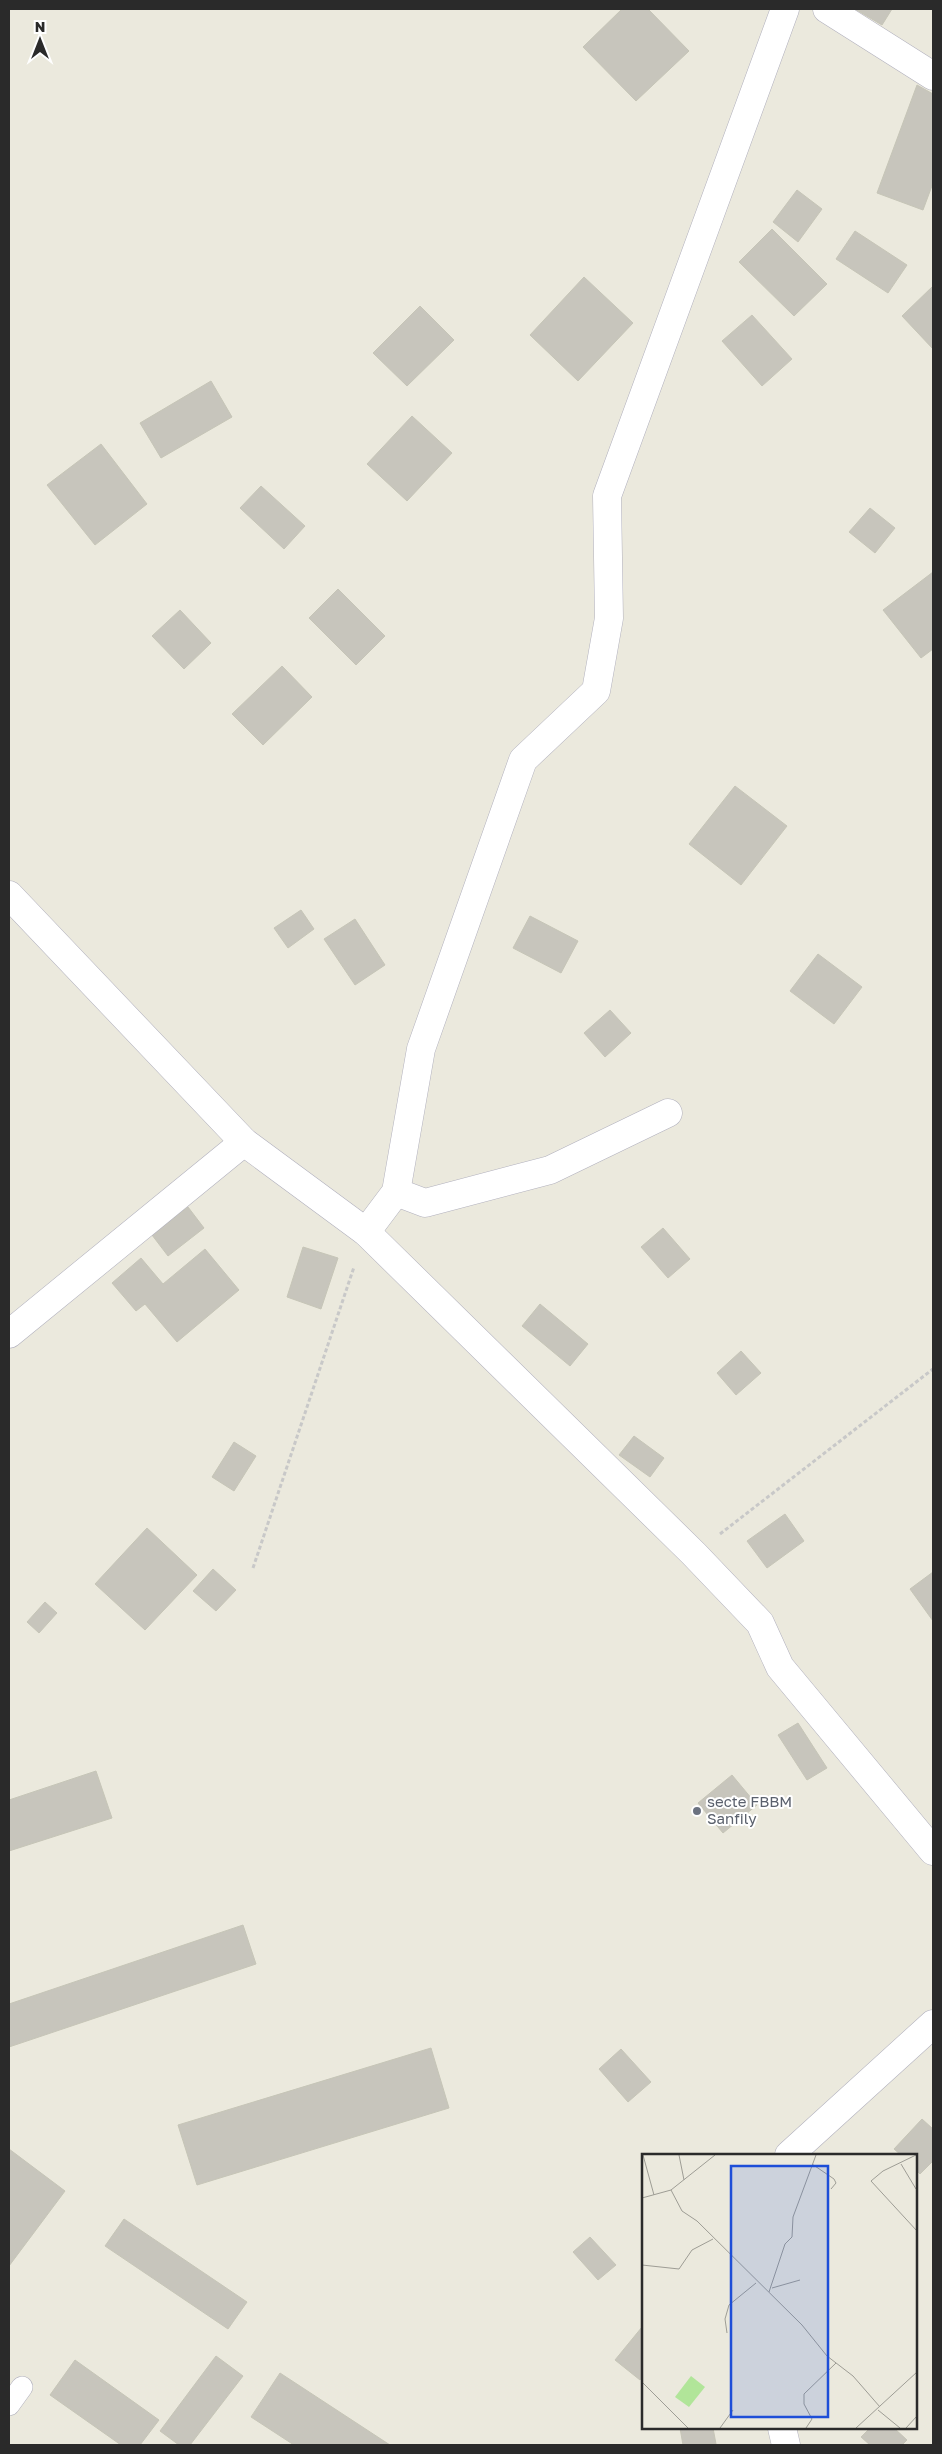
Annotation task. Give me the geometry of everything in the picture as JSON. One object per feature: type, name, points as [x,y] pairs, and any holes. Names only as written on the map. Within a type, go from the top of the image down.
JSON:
[{"type":"street","points":[[366,1232],[396,1192],[421,1050],[524,760],[596,691],[609,618],[607,496],[785,9]]},
{"type":"street","points":[[827,9],[933,76]]},
{"type":"street","points":[[9,895],[244,1142],[366,1232],[694,1554],[760,1623],[780,1667],[933,1851]]},
{"type":"street","points":[[396,1192],[425,1203],[550,1170],[668,1113]]},
{"type":"street","points":[[9,1334],[244,1142]]},
{"type":"street","points":[[790,2154],[933,2024]]},
{"type":"street","points":[[782,2429],[786,2445]]},
{"type":"lane","points":[[9,2405],[22,2387]]},
{"type":"path","points":[[253,1568],[366,1232]]},
{"type":"path","points":[[694,1554],[933,1369]]},
{"type":"building","points":[[622,9],[648,9],[689,51],[636,101],[583,47]]},
{"type":"building","points":[[855,9],[892,9],[882,25]]},
{"type":"building","points":[[917,85],[933,94],[933,183],[923,210],[877,193]]},
{"type":"building","points":[[797,190],[822,209],[798,242],[773,222]]},
{"type":"building","points":[[772,229],[827,284],[794,316],[739,262]]},
{"type":"building","points":[[855,231],[907,265],[888,293],[836,259]]},
{"type":"building","points":[[584,277],[633,323],[578,381],[530,335]]},
{"type":"building","points":[[933,286],[933,349],[902,316]]},
{"type":"building","points":[[420,306],[454,340],[407,386],[373,353]]},
{"type":"building","points":[[752,315],[792,359],[762,386],[722,341]]},
{"type":"building","points":[[211,381],[232,417],[161,458],[140,423]]},
{"type":"building","points":[[412,416],[452,453],[407,501],[367,464]]},
{"type":"building","points":[[101,444],[147,504],[95,545],[47,485]]},
{"type":"building","points":[[261,486],[305,526],[284,549],[240,508]]},
{"type":"building","points":[[870,508],[895,528],[875,553],[849,532]]},
{"type":"building","points":[[933,572],[933,649],[921,658],[883,610]]},
{"type":"building","points":[[338,589],[385,636],[356,665],[309,618]]},
{"type":"building","points":[[180,610],[211,643],[184,669],[152,636]]},
{"type":"building","points":[[282,666],[312,697],[263,745],[232,714]]},
{"type":"building","points":[[735,786],[787,826],[741,885],[689,844]]},
{"type":"building","points":[[301,910],[314,929],[288,948],[274,928]]},
{"type":"building","points":[[530,916],[578,941],[561,973],[513,948]]},
{"type":"building","points":[[355,919],[385,965],[355,985],[324,939]]},
{"type":"building","points":[[818,954],[862,987],[834,1024],[790,991]]},
{"type":"building","points":[[610,1010],[631,1033],[605,1057],[584,1033]]},
{"type":"building","points":[[188,1207],[204,1228],[168,1256],[152,1235]]},
{"type":"building","points":[[663,1228],[690,1259],[668,1278],[641,1247]]},
{"type":"building","points":[[303,1247],[338,1258],[321,1309],[287,1297]]},
{"type":"building","points":[[205,1249],[239,1290],[177,1342],[145,1304],[136,1311],[112,1283],[141,1258],[163,1284]]},
{"type":"building","points":[[540,1304],[588,1344],[570,1366],[522,1326]]},
{"type":"building","points":[[741,1351],[761,1373],[736,1395],[717,1373]]},
{"type":"building","points":[[634,1436],[664,1458],[650,1477],[619,1455]]},
{"type":"building","points":[[234,1442],[256,1456],[234,1491],[212,1477]]},
{"type":"building","points":[[785,1514],[804,1541],[767,1568],[747,1541]]},
{"type":"building","points":[[147,1528],[197,1575],[145,1630],[95,1584]]},
{"type":"building","points":[[213,1569],[236,1590],[216,1611],[193,1591]]},
{"type":"building","points":[[933,1572],[933,1621],[910,1589]]},
{"type":"building","points":[[45,1602],[57,1613],[39,1633],[27,1622]]},
{"type":"building","points":[[798,1723],[827,1768],[807,1780],[778,1735]]},
{"type":"building","points":[[96,1771],[112,1818],[9,1851],[9,1800]]},
{"type":"building","points":[[732,1775],[757,1805],[723,1833],[698,1803]]},
{"type":"building","points":[[243,1925],[256,1964],[9,2047],[9,2004]]},
{"type":"building","points":[[431,2048],[449,2108],[197,2185],[178,2125]]},
{"type":"building","points":[[621,2049],[651,2082],[628,2102],[599,2069]]},
{"type":"building","points":[[922,2119],[933,2129],[933,2161],[920,2174],[917,2171],[917,2154],[900,2154],[894,2149]]},
{"type":"building","points":[[9,2149],[65,2191],[9,2266]]},
{"type":"building","points":[[124,2219],[247,2302],[228,2329],[105,2246]]},
{"type":"building","points":[[590,2237],[616,2265],[598,2280],[573,2252]]},
{"type":"building","points":[[642,2327],[642,2377],[640,2380],[615,2360]]},
{"type":"building","points":[[216,2356],[243,2376],[190,2445],[179,2445],[160,2431]]},
{"type":"building","points":[[75,2360],[159,2420],[140,2445],[121,2445],[50,2395]]},
{"type":"building","points":[[280,2373],[390,2445],[294,2445],[251,2417]]},
{"type":"building","points":[[680,2429],[713,2429],[716,2444],[683,2445]]},
{"type":"building","points":[[869,2429],[895,2429],[907,2440],[902,2445],[870,2445],[861,2437]]},
{"type":"place","name":"secte FBBM Sanfily","points":[[697,1811]]}]
